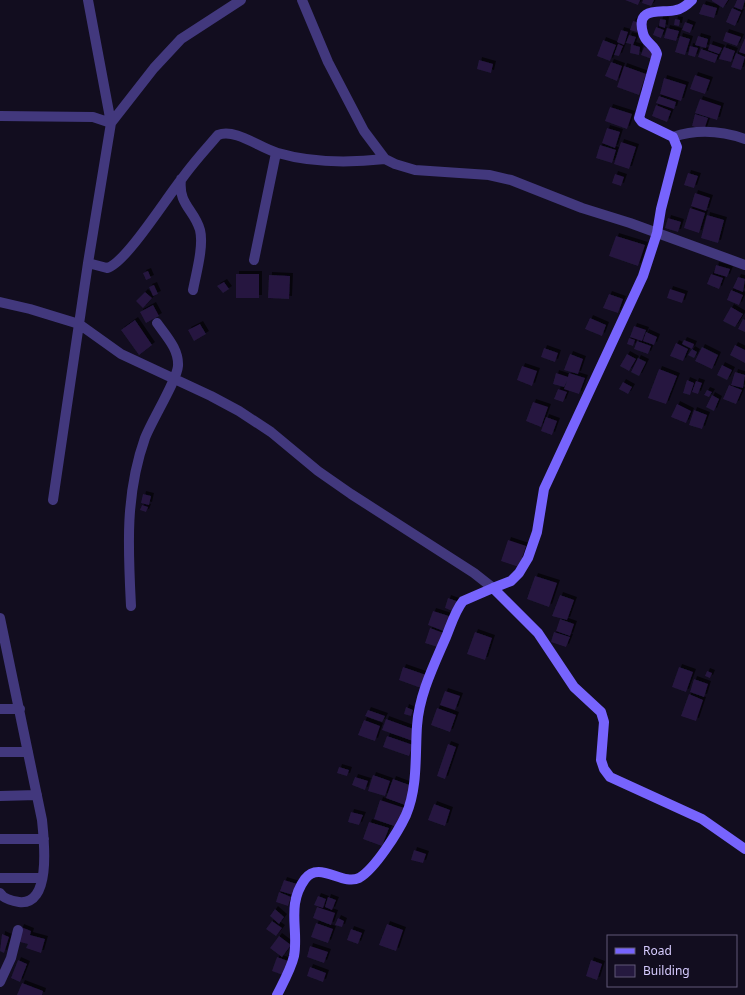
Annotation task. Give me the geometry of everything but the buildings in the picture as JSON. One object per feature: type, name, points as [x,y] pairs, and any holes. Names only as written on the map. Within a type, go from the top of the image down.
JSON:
[{"type":"street","points":[[53,500],[88,263],[111,122],[88,0]]},
{"type":"street","points":[[111,122],[154,68],[181,39],[241,0]]},
{"type":"street","points":[[302,0],[328,62],[364,131],[385,159],[395,164],[415,170],[489,175],[511,180],[582,208],[745,265]]},
{"type":"street","points":[[692,0],[678,10],[655,10],[644,18],[642,33],[646,41],[656,50],[657,54],[639,118],[642,122],[649,126],[673,137],[692,132],[719,132],[745,139]]},
{"type":"street","points":[[0,116],[94,117],[111,122]]},
{"type":"street","points":[[88,263],[107,268],[116,262],[138,237],[181,179],[218,135],[238,136],[276,153],[321,161],[366,161],[385,159]]},
{"type":"street","points":[[277,995],[294,956],[293,914],[301,886],[305,878],[312,873],[318,872],[346,879],[358,878],[370,869],[394,835],[410,804],[416,772],[420,707],[437,660],[460,606],[469,598],[511,581],[519,573],[528,558],[538,532],[544,489],[643,276],[657,233],[661,209],[676,156],[677,147],[673,137]]},
{"type":"street","points":[[254,260],[276,153]]},
{"type":"street","points":[[181,179],[181,195],[201,232],[193,290]]},
{"type":"street","points":[[0,302],[30,309],[79,324],[122,354],[228,405],[271,432],[318,471],[474,573],[493,588],[538,633],[574,687],[601,712],[604,722],[601,760],[604,769],[610,777],[697,817],[745,849]]},
{"type":"street","points":[[132,606],[129,546],[132,488],[145,438],[174,378],[178,365],[175,350],[157,323]]},
{"type":"street","points":[[0,618],[4,666],[20,709],[44,839],[42,878],[39,893],[27,901],[18,902],[4,897],[0,893]]},
{"type":"street","points":[[0,709],[20,709]]},
{"type":"street","points":[[0,752],[28,752]]},
{"type":"street","points":[[0,796],[37,796]]},
{"type":"street","points":[[0,839],[44,839]]},
{"type":"street","points":[[0,878],[42,878]]},
{"type":"street","points":[[0,982],[11,958],[18,930]]}]
